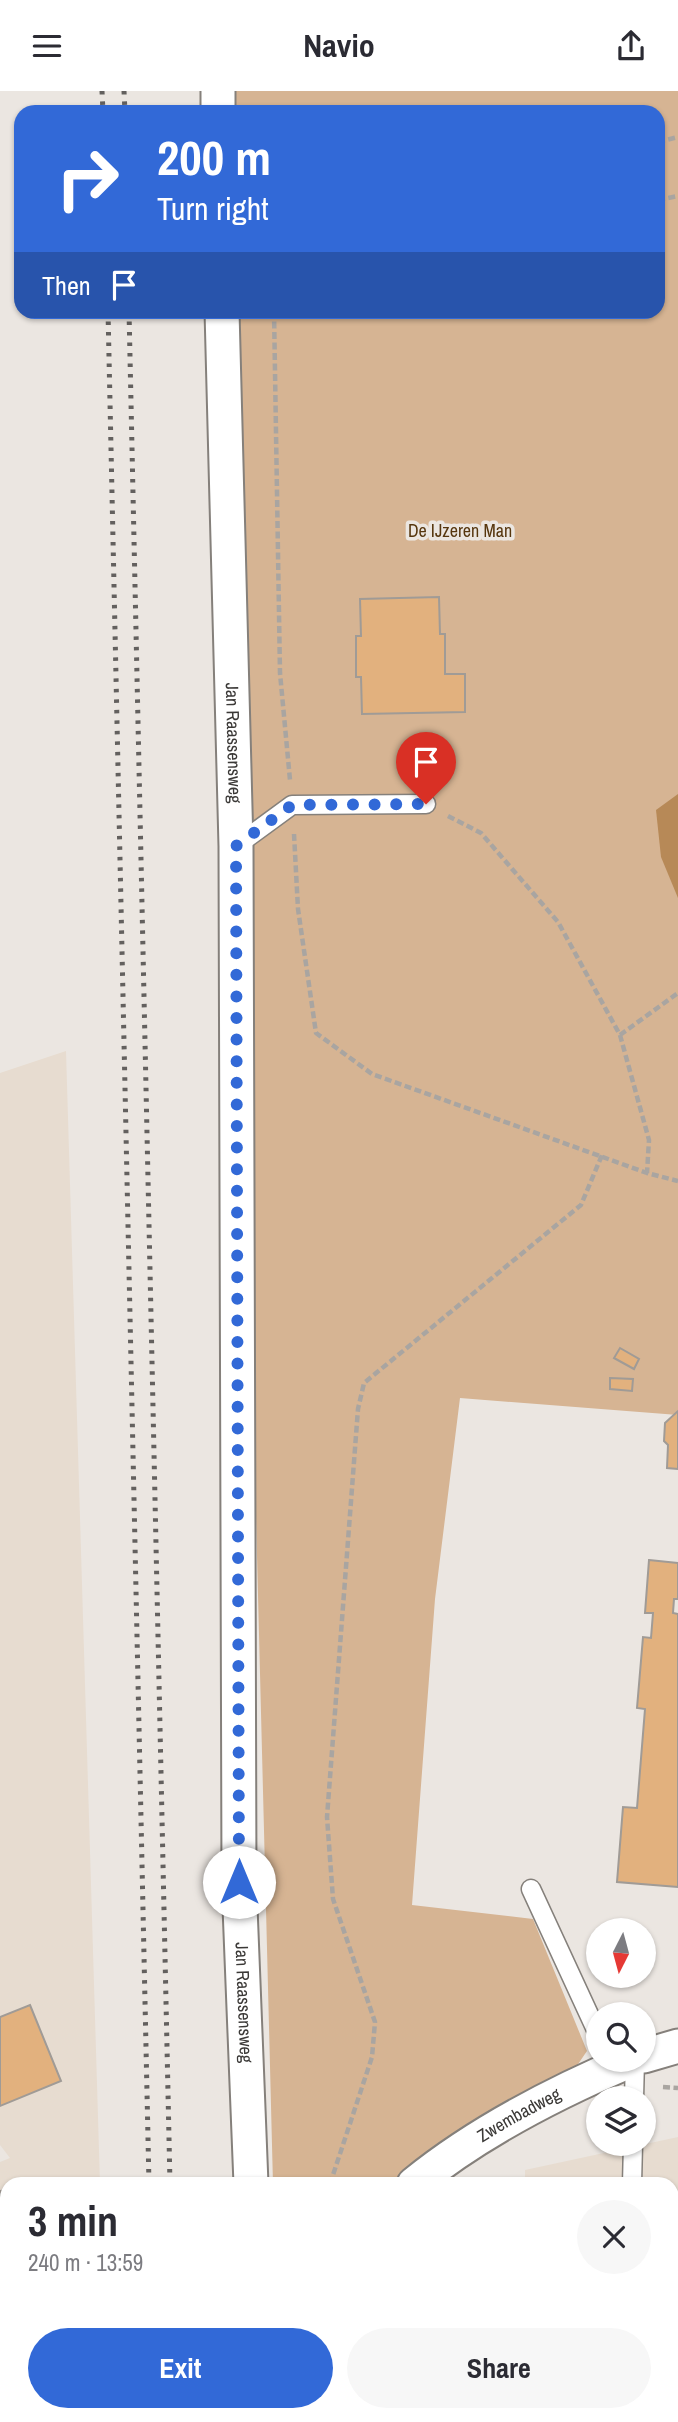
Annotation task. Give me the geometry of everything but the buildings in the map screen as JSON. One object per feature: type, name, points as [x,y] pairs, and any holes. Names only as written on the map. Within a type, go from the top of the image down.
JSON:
[{"type":"street","name":"Jan Raassensweg","points":[[222,319],[236,846],[239,1882],[251,2177]]},
{"type":"street","name":"Zwembadweg","points":[[656,2052],[678,2046]]},
{"type":"street","name":"Zwembadweg","points":[[424,2177],[485,2133],[604,2072]]},
{"type":"lane","points":[[236,846],[292,805],[426,804]]},
{"type":"lane","points":[[531,1889],[586,2008]]},
{"type":"lane","points":[[632,2177],[633,2156]]},
{"type":"path","points":[[426,804],[481,833],[558,922],[620,1035],[649,1140],[647,1173]]},
{"type":"path","points":[[620,1035],[678,993]]},
{"type":"path","points":[[332,2177],[372,2057],[375,2022],[333,1899],[327,1817],[358,1409],[364,1383],[581,1205],[602,1155]]},
{"type":"shaded area","points":[[678,794],[678,898],[661,857],[656,810]]},
{"type":"shaded area","points":[[66,1051],[100,2177],[0,2177],[0,2162],[10,2158],[0,2145],[0,1073]]},
{"type":"shaded area","points":[[678,2137],[678,2177],[525,2177],[525,2170],[590,2156],[656,2156],[656,2142]]},
{"type":"green space","name":"De IJzeren Man","points":[[235,91],[678,91],[678,1415],[460,1398],[435,1599],[412,1905],[533,1919],[586,2052],[574,2070],[414,2177],[273,2177],[255,1477],[238,319],[665,319],[665,105],[235,105]]},
{"type":"railway","points":[[102,91],[103,105]]},
{"type":"railway","points":[[124,91],[125,105]]},
{"type":"railway","points":[[108,319],[149,2177]]},
{"type":"railway","points":[[129,319],[170,2177]]},
{"type":"route","points":[[239,1882],[234,954],[236,846],[292,805],[426,804]]}]
